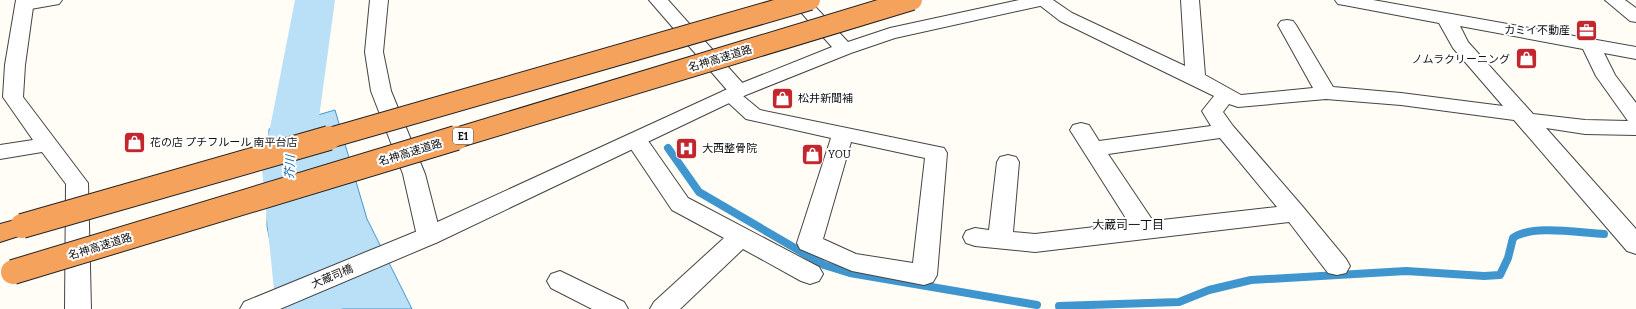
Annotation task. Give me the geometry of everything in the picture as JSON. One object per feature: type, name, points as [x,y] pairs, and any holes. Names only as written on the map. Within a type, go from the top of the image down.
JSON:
[{"type":"highway","points":[[11,229],[810,0]]},
{"type":"highway","name":"名神高速道路","points":[[7,274],[912,0]]},
{"type":"street","points":[[53,0],[25,3],[15,65],[13,97],[77,183],[78,309]]},
{"type":"street","points":[[379,0],[374,52],[381,91],[414,174],[420,239]]},
{"type":"street","points":[[658,0],[753,116],[843,134],[936,153],[924,275],[852,262],[809,243],[843,134]]},
{"type":"street","points":[[799,0],[844,49]]},
{"type":"street","points":[[1042,0],[1066,17],[1195,78],[1238,102],[1326,93],[1401,99],[1585,127],[1636,128]]},
{"type":"street","name":"大蔵司橋","points":[[253,309],[420,239],[735,93],[844,49],[890,34],[1042,0]]},
{"type":"street","points":[[1190,0],[1195,78]]},
{"type":"street","points":[[1344,0],[1636,53]]},
{"type":"street","points":[[1614,0],[1636,17]]},
{"type":"street","points":[[1446,18],[1460,44],[1522,117],[1636,245]]},
{"type":"street","points":[[1287,25],[1326,93]]},
{"type":"street","points":[[1590,44],[1606,76],[1636,117]]},
{"type":"street","points":[[1226,95],[1212,111],[1225,131],[1296,213],[1337,266]]},
{"type":"street","points":[[1080,130],[1146,230]]},
{"type":"street","points":[[1093,149],[1225,131]]},
{"type":"street","points":[[636,140],[680,204],[810,274]]},
{"type":"street","points":[[0,152],[47,144]]},
{"type":"street","points":[[1000,240],[1008,162]]},
{"type":"street","points":[[975,237],[1035,243],[1296,213]]},
{"type":"street","points":[[663,309],[741,237]]},
{"type":"street","points":[[560,281],[615,309]]},
{"type":"water","points":[[335,110],[367,219],[412,309],[283,309],[267,226],[269,129]]},
{"type":"waterway","name":"芥川","points":[[312,309],[304,290],[287,169],[315,0]]},
{"type":"waterway","points":[[668,148],[699,192],[824,265],[850,273],[1037,305]]},
{"type":"waterway","points":[[1059,306],[1179,302],[1209,290],[1251,280],[1406,271],[1484,276],[1500,275],[1508,258],[1513,238],[1521,234],[1544,230],[1604,234]]},
{"type":"place","name":"カミイ不動産","points":[[1586,30]]},
{"type":"place","name":"ノムラクリーニング","points":[[1526,59]]},
{"type":"place","name":"松井新聞補","points":[[782,98]]},
{"type":"place","name":"花の店 プチフルール 南平台店","points":[[134,142]]},
{"type":"place","name":"大西整骨院","points":[[686,148]]},
{"type":"place","name":"YOU","points":[[812,154]]},
{"type":"district","name":"大蔵司一丁目","points":[[1128,225]]}]
